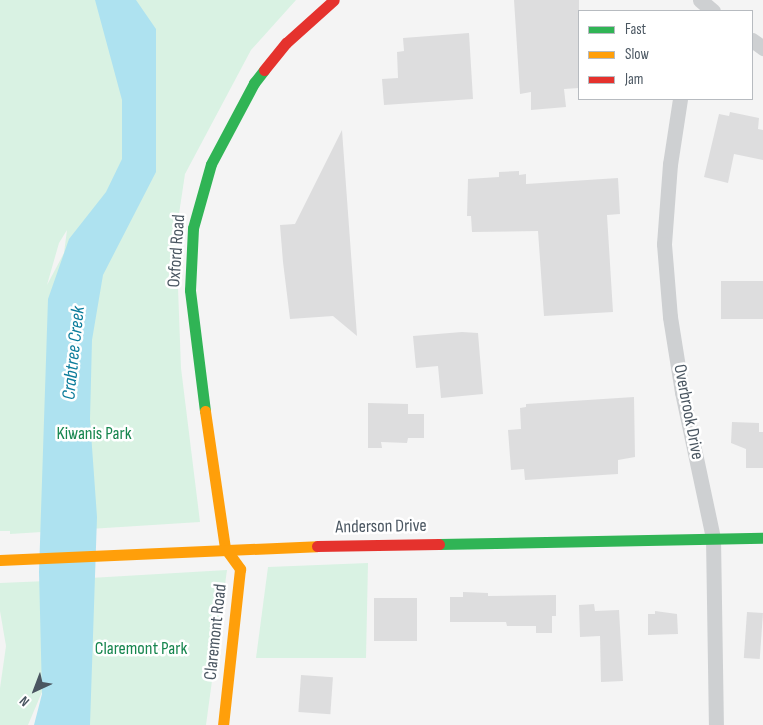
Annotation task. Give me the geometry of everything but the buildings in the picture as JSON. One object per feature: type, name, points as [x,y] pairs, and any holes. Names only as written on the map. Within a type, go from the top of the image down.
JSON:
[{"type":"street","name":"Oxford Road","points":[[225,548],[190,290],[193,228],[211,164],[250,91],[286,43],[334,0]]},
{"type":"street","points":[[699,0],[712,10]]},
{"type":"street","name":"Overbrook Drive","points":[[680,100],[670,164],[664,244],[670,317],[682,392],[714,538],[716,725]]},
{"type":"street","name":"Anderson Drive","points":[[1,560],[225,548],[763,538]]},
{"type":"street","name":"Claremont Road","points":[[223,725],[240,569],[225,548]]},
{"type":"green space","name":"Kiwanis Park","points":[[0,0],[296,0],[251,50],[185,174],[176,234],[181,368],[200,522],[10,534],[10,531],[0,531]],"holes":[[[67,230],[64,253],[47,285],[59,243]]]},
{"type":"green space","points":[[368,563],[366,658],[256,658],[268,567]]},
{"type":"green space","name":"Claremont Park","points":[[227,570],[206,725],[56,725],[90,578]]},
{"type":"green space","points":[[47,581],[47,680],[28,725],[0,725],[0,688],[6,646],[0,611],[0,583]]},
{"type":"water","name":"Crabtree Creek","points":[[95,0],[136,0],[156,29],[156,172],[103,275],[92,340],[90,419],[97,517],[90,725],[34,725],[42,694],[39,572],[48,299],[69,239],[106,192],[122,159],[122,100]]},
{"type":"traffic: fast","points":[[205,411],[190,290],[193,228],[211,164],[254,83],[264,70]]},
{"type":"traffic: fast","points":[[439,544],[763,538]]},
{"type":"traffic: slow","points":[[205,411],[225,548],[240,569],[223,725]]},
{"type":"traffic: slow","points":[[0,560],[317,546]]},
{"type":"traffic: jam","points":[[264,70],[286,43],[334,0]]},
{"type":"traffic: jam","points":[[317,546],[439,544]]}]
